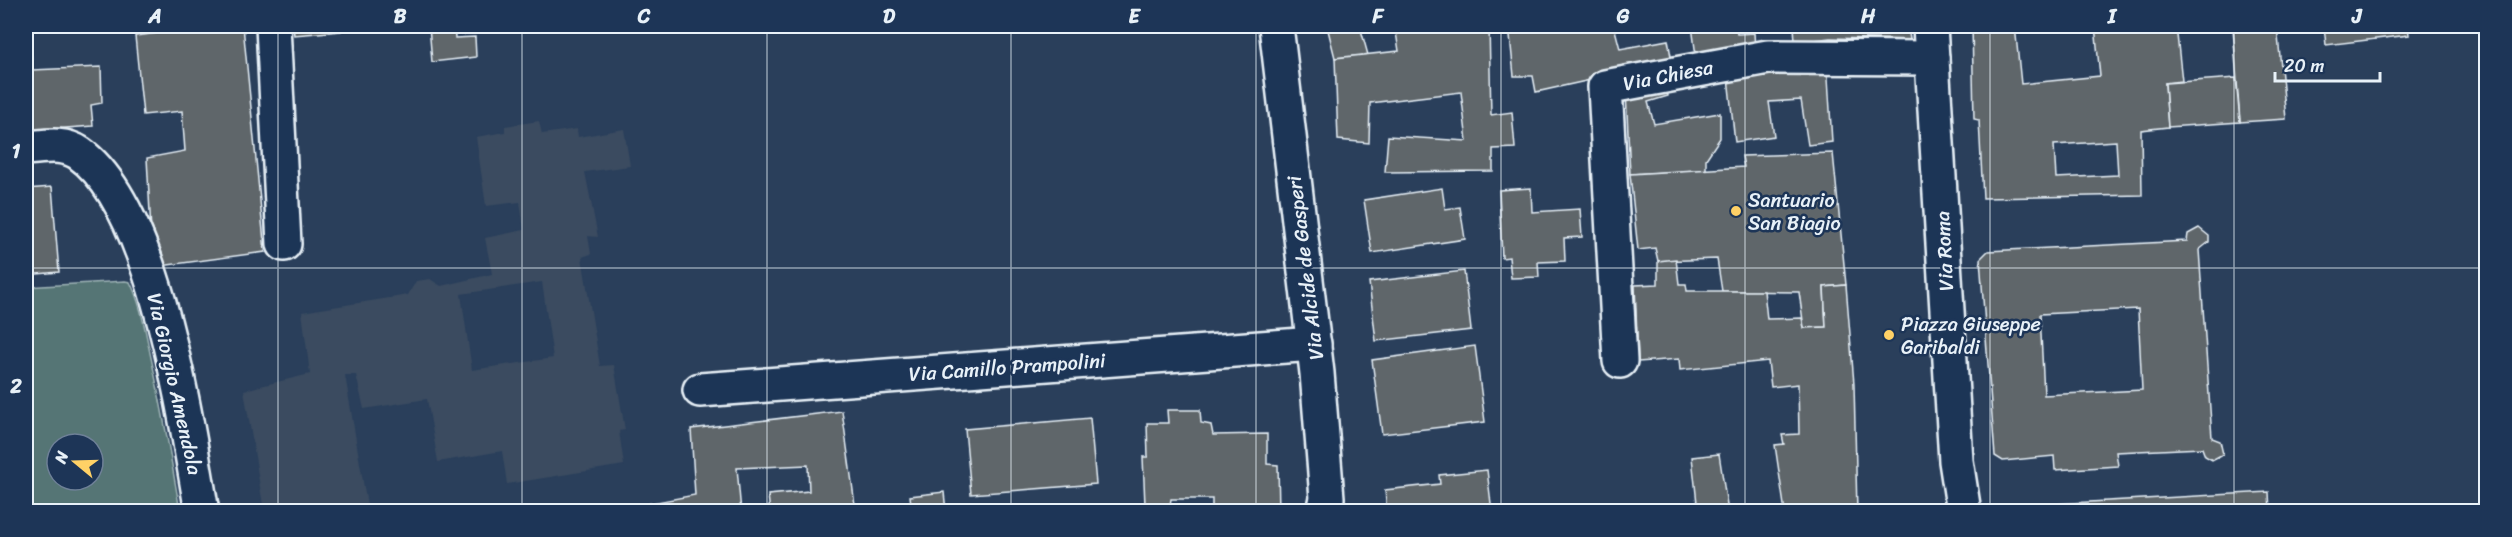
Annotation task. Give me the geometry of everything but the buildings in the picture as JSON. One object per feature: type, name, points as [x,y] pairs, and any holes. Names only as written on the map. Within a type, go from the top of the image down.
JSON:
[{"type":"street","points":[[273,26],[284,244]]},
{"type":"street","name":"Via Alcide de Gasperi","points":[[1276,26],[1314,344],[1327,498],[1324,512]]},
{"type":"street","name":"Via Roma","points":[[1930,26],[1956,461],[1964,512]]},
{"type":"street","name":"Via Chiesa","points":[[1620,361],[1605,87],[1768,57],[1932,58]]},
{"type":"street","name":"Via Giorgio Amendola","points":[[26,148],[63,146],[78,152],[106,178],[134,230],[153,284],[179,383],[202,512]]},
{"type":"street","name":"Via Camillo Prampolini","points":[[700,390],[1314,344]]},
{"type":"shaded area","points":[[539,121],[542,134],[577,129],[578,137],[624,129],[630,166],[585,172],[598,237],[588,236],[591,254],[582,257],[600,366],[614,365],[625,430],[619,431],[624,465],[507,484],[502,451],[438,462],[427,399],[364,409],[356,375],[345,375],[367,505],[327,511],[264,511],[244,390],[310,374],[302,312],[408,295],[416,281],[430,279],[441,286],[492,274],[485,238],[524,230],[520,202],[486,206],[476,137],[505,132],[505,126]],"holes":[[[542,282],[553,358],[472,370],[461,294]]]},
{"type":"green space","points":[[130,282],[144,326],[180,511],[26,511],[26,287]]},
{"type":"place","name":"Santuario San Biagio","points":[[1736,211]]},
{"type":"place","name":"Piazza Giuseppe Garibaldi","points":[[1889,335]]}]
